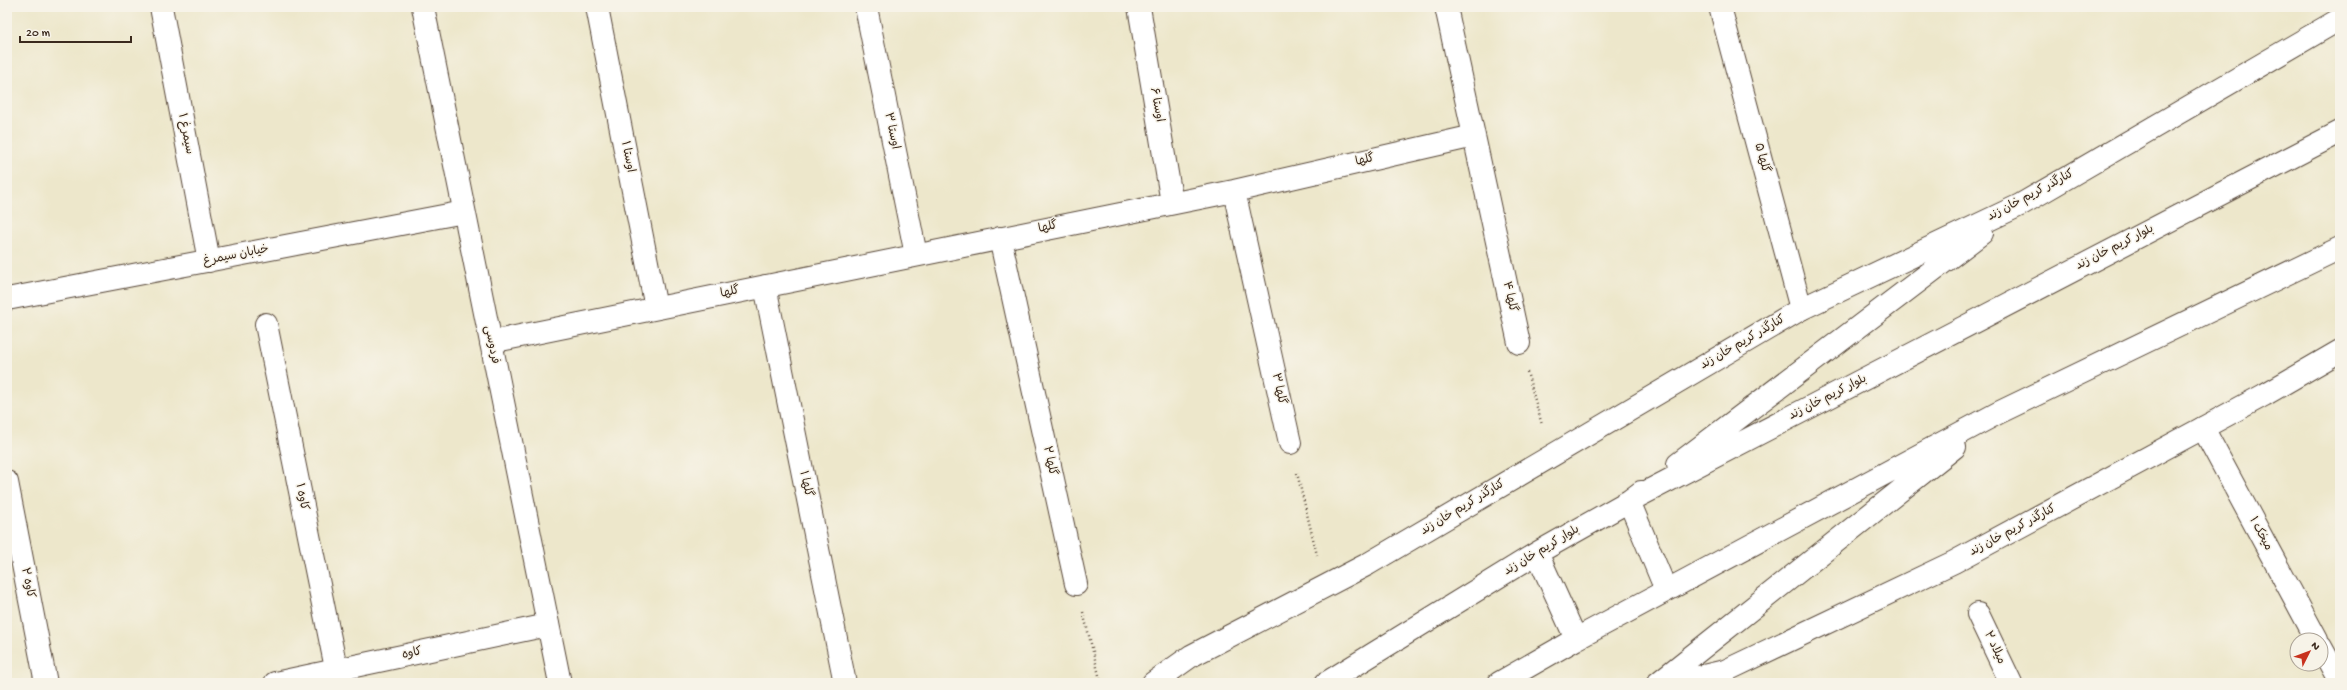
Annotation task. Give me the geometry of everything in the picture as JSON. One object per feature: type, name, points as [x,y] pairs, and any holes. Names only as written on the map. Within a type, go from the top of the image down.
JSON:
[{"type":"street","name":"سیمرغ ۱","points":[[161,7],[209,261]]},
{"type":"street","name":"فردوسی","points":[[423,7],[560,683]]},
{"type":"street","name":"اوستا ۱","points":[[597,7],[656,308]]},
{"type":"street","name":"اوستا ۳","points":[[866,7],[916,255]]},
{"type":"street","name":"اوستا ۶","points":[[1139,7],[1172,203]]},
{"type":"street","points":[[1446,7],[1474,136]]},
{"type":"street","name":"گلها ۵","points":[[1720,7],[1801,309]]},
{"type":"street","name":"کنارگذر کریم خان زند","points":[[1154,683],[1192,656],[1368,564],[1801,309],[2020,205],[2340,18]]},
{"type":"street","name":"بلوار کریم خان زند","points":[[1326,683],[1537,553],[1629,501],[2340,132]]},
{"type":"street","name":"گلها","points":[[491,342],[1234,191],[1474,136]]},
{"type":"street","name":"گلها ۴","points":[[1474,136],[1519,343]]},
{"type":"street","name":"گلها ۳","points":[[1234,191],[1290,443]]},
{"type":"street","points":[[1666,590],[1629,501],[2020,205]]},
{"type":"street","name":"خیابان سیمرغ","points":[[7,299],[464,212]]},
{"type":"street","name":"گلها ۲","points":[[1000,238],[1076,584]]},
{"type":"street","points":[[1499,683],[1666,590],[1998,413],[2340,248]]},
{"type":"street","name":"گلها ۱","points":[[764,286],[846,683]]},
{"type":"street","name":"کاوه ۱","points":[[266,324],[338,677]]},
{"type":"street","name":"کنارگذر کریم خان زند","points":[[1673,683],[1725,671],[1954,562],[2203,428],[2340,351]]},
{"type":"street","points":[[1658,683],[1998,413]]},
{"type":"street","name":"میخک ۱","points":[[2203,428],[2313,632]]},
{"type":"street","name":"کاوه ۲","points":[[7,482],[46,683]]},
{"type":"street","points":[[1537,553],[1576,639]]},
{"type":"street","name":"میلاد ۲","points":[[1978,614],[2011,683]]},
{"type":"street","name":"کاوه","points":[[275,683],[338,677],[548,625]]},
{"type":"street","points":[[2329,662],[2340,682]]},
{"type":"path","points":[[1519,343],[1551,456]]},
{"type":"path","points":[[1290,443],[1324,587]]},
{"type":"path","points":[[1076,584],[1101,683]]}]
